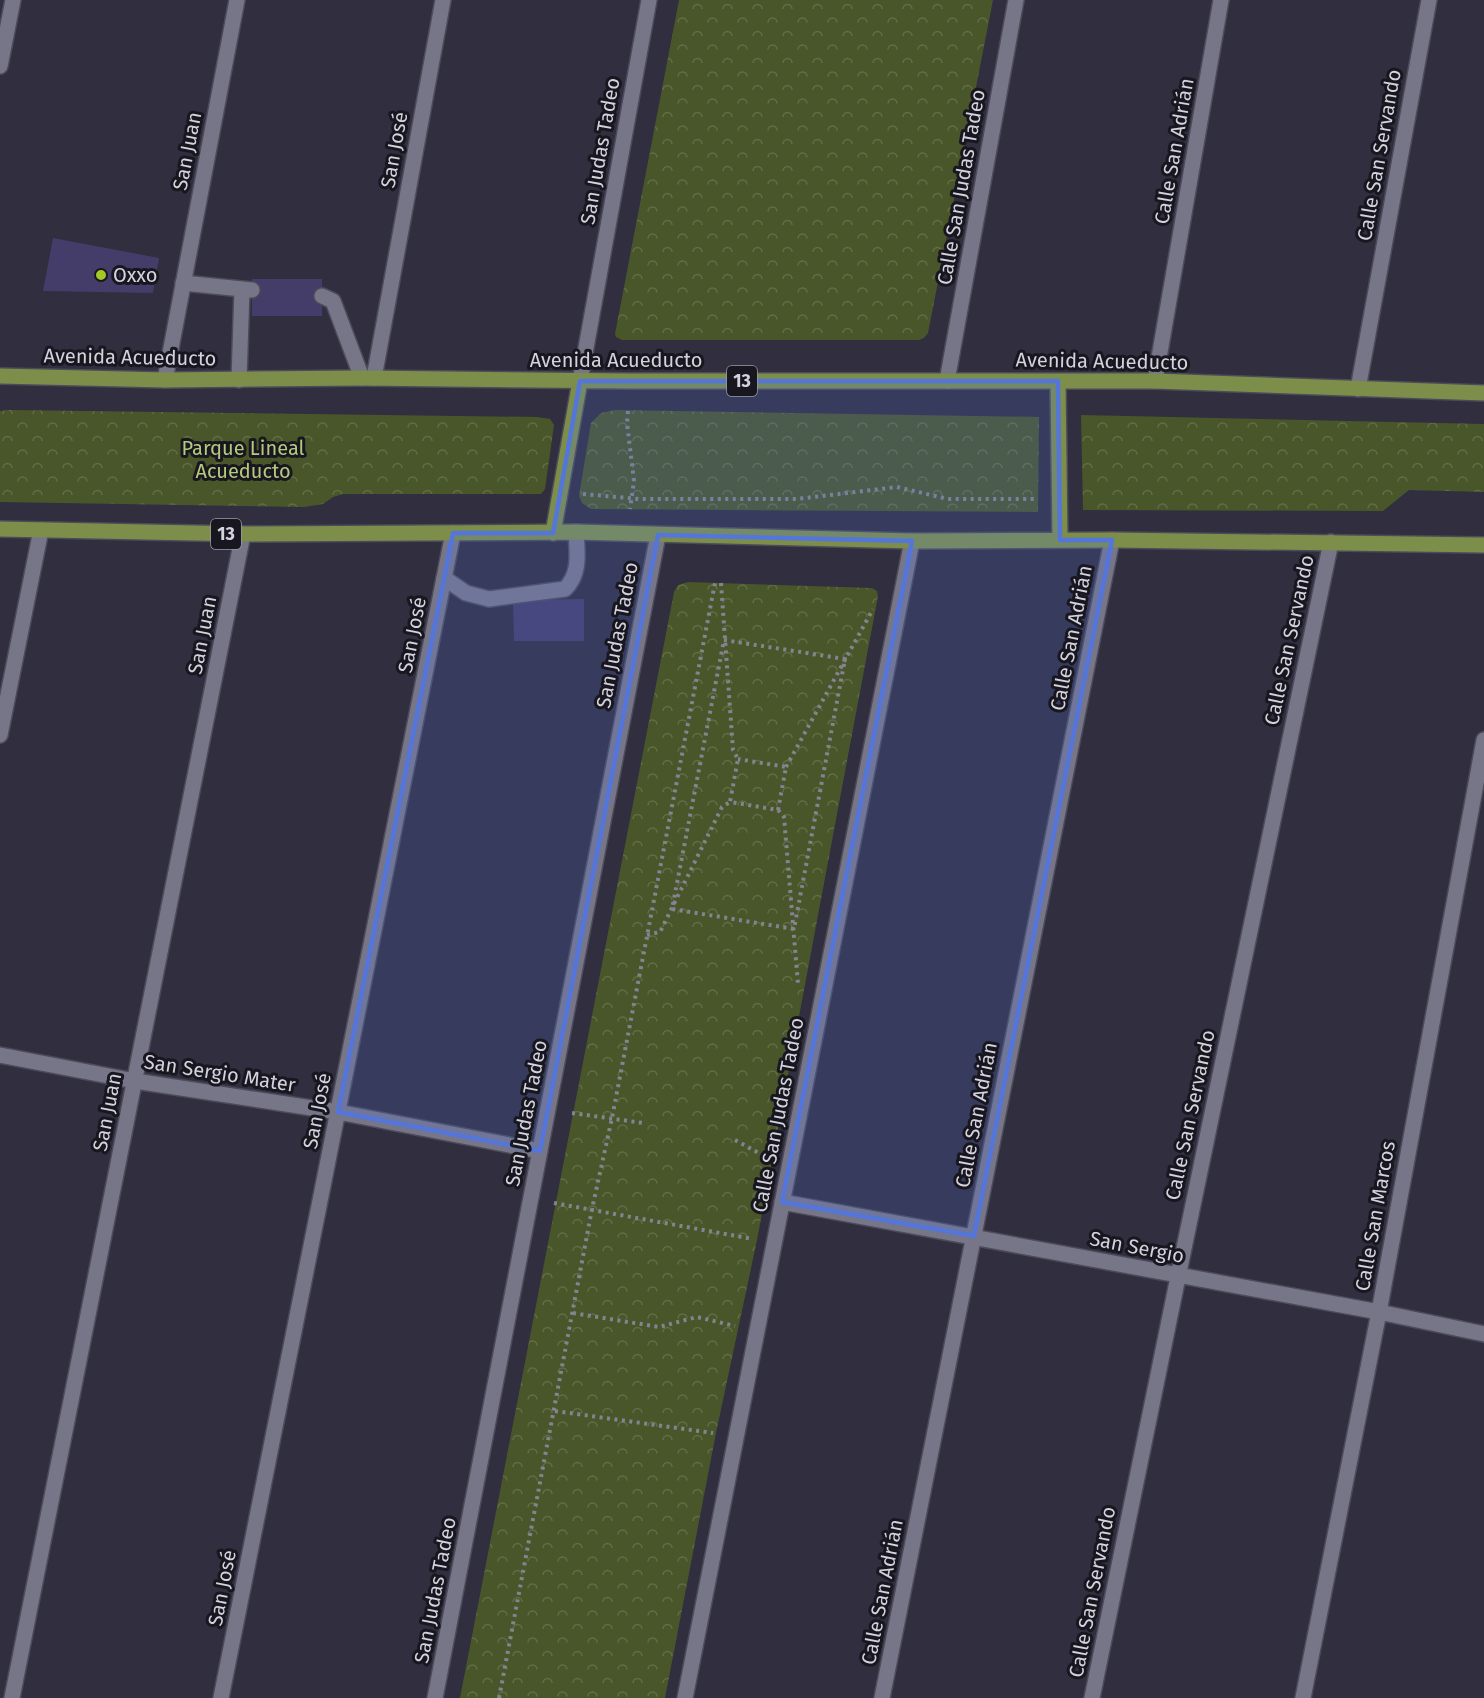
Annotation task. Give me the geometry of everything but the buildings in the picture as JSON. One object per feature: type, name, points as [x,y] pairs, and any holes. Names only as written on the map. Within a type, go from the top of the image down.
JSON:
[{"type":"main road","name":"Avenida Acueducto","points":[[0,376],[165,380],[368,378],[580,381],[1155,381],[1484,393]]},
{"type":"main road","points":[[553,533],[580,381]]},
{"type":"main road","points":[[1058,381],[1060,540]]},
{"type":"main road","name":"13","points":[[0,529],[243,534],[576,532],[658,536],[912,541],[1112,540],[1484,545]]},
{"type":"street","points":[[0,66],[13,0]]},
{"type":"street","name":"San Juan","points":[[165,380],[237,0]]},
{"type":"street","name":"San José","points":[[368,378],[442,0]]},
{"type":"street","name":"San Judas Tadeo","points":[[580,381],[649,0]]},
{"type":"street","name":"Calle San Judas Tadeo","points":[[947,381],[1016,0]]},
{"type":"street","name":"Calle San Adrián","points":[[1155,381],[1221,0]]},
{"type":"street","name":"Calle San Servando","points":[[1358,389],[1429,0]]},
{"type":"street","points":[[183,283],[247,289],[239,380]]},
{"type":"street","points":[[322,296],[333,301],[368,378]]},
{"type":"street","points":[[0,735],[41,530]]},
{"type":"street","points":[[444,578],[466,593],[489,599],[565,589],[576,574],[578,561],[576,532]]},
{"type":"street","name":"San José","points":[[221,1698],[453,533]]},
{"type":"street","name":"San Juan","points":[[12,1698],[243,534]]},
{"type":"street","name":"San Judas Tadeo","points":[[435,1698],[658,536]]},
{"type":"street","name":"Calle San Adrián","points":[[882,1698],[1112,540]]},
{"type":"street","name":"Calle San Judas Tadeo","points":[[685,1698],[912,541]]},
{"type":"street","name":"Calle San Servando","points":[[1092,1698],[1331,542]]},
{"type":"street","name":"Calle San Marcos","points":[[1303,1698],[1379,1312],[1484,740]]},
{"type":"street","name":"San Sergio Mater","points":[[0,1055],[135,1081],[338,1112],[540,1151]]},
{"type":"street","name":"San Sergio","points":[[782,1202],[1379,1312],[1484,1334]]},
{"type":"path","points":[[628,411],[627,423],[634,481],[630,509]]},
{"type":"path","points":[[579,493],[632,499],[797,499],[897,487],[948,499],[1038,499]]},
{"type":"path","points":[[500,1698],[592,1209],[612,1118],[715,583]]},
{"type":"path","points":[[721,583],[733,750],[738,759],[730,802]]},
{"type":"path","points":[[778,810],[786,767],[877,600]]},
{"type":"path","points":[[672,909],[724,640]]},
{"type":"path","points":[[724,640],[845,659]]},
{"type":"path","points":[[794,929],[845,659]]},
{"type":"path","points":[[738,759],[786,767]]},
{"type":"path","points":[[647,935],[660,932],[722,807],[730,802],[778,810],[784,817],[799,994]]},
{"type":"path","points":[[672,909],[794,929]]},
{"type":"path","points":[[572,1113],[644,1124]]},
{"type":"path","points":[[735,1140],[771,1160]]},
{"type":"path","points":[[554,1203],[757,1240]]},
{"type":"path","points":[[573,1313],[659,1327],[691,1317],[702,1317],[738,1327]]},
{"type":"path","points":[[555,1411],[716,1433]]},
{"type":"highlighted area","points":[[580,381],[1058,381],[1060,540],[1112,540],[974,1236],[782,1202],[912,541],[658,535],[540,1151],[338,1112],[453,533],[553,533]]},
{"type":"green space","points":[[679,0],[993,0],[928,333],[924,338],[919,340],[622,340],[616,337]]},
{"type":"green space","points":[[615,410],[1039,417],[1038,512],[591,509],[582,503],[579,496],[591,423],[601,413]]},
{"type":"green space","name":"Parque Lineal Acueducto","points":[[0,411],[537,417],[550,419],[554,425],[545,489],[541,494],[343,494],[323,504],[304,507],[0,502]]},
{"type":"green space","points":[[1081,415],[1484,424],[1484,492],[1409,490],[1383,511],[1083,510]]},
{"type":"green space","points":[[688,582],[872,588],[877,591],[878,596],[757,1240],[716,1433],[665,1698],[460,1698],[674,592],[678,585]]},
{"type":"place","name":"Oxxo","points":[[101,275]]}]
